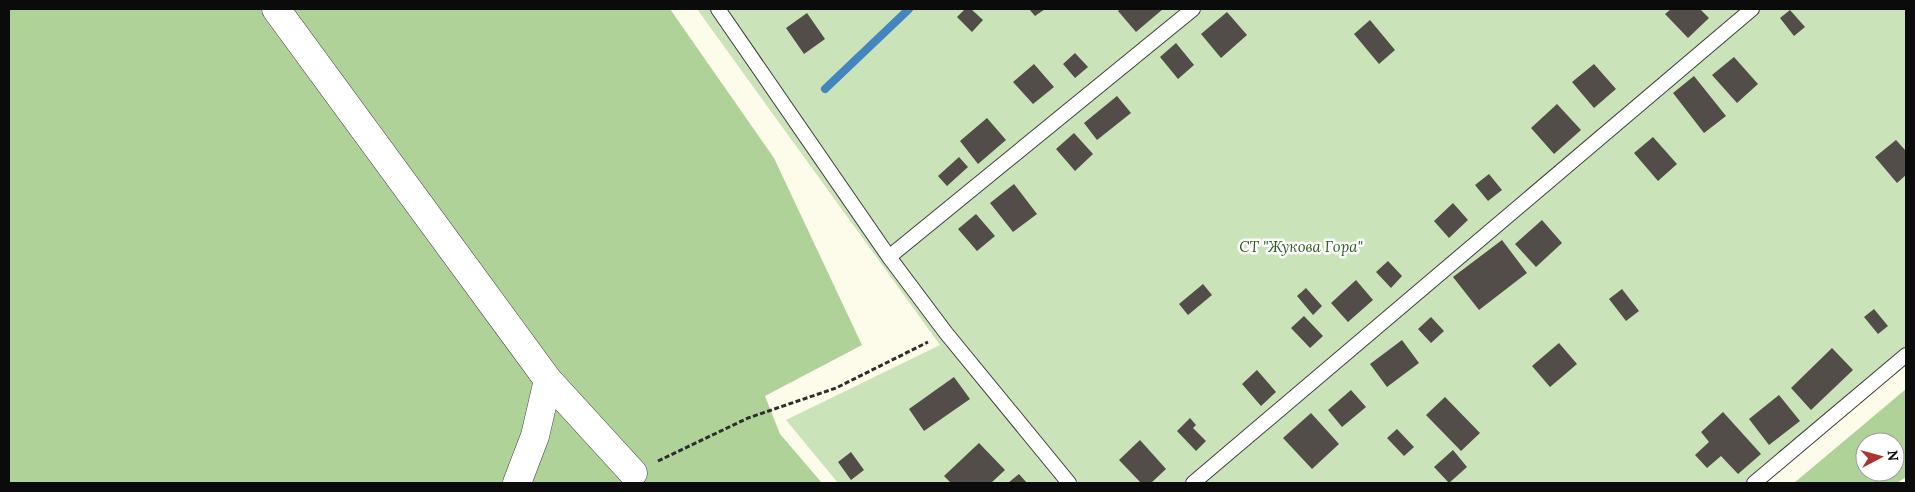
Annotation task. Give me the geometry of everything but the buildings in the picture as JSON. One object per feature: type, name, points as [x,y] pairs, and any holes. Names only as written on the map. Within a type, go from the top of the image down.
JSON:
[{"type":"street","points":[[276,9],[548,380],[633,473]]},
{"type":"street","points":[[516,483],[535,436],[548,380]]},
{"type":"lane","points":[[718,9],[889,257],[946,333],[1070,483]]},
{"type":"lane","points":[[889,257],[1193,9]]},
{"type":"lane","points":[[1193,483],[1752,9]]},
{"type":"lane","points":[[1754,483],[1906,356]]},
{"type":"path","points":[[633,473],[748,418],[836,388],[946,333]]},
{"type":"green space","points":[[9,9],[670,9],[774,158],[862,345],[765,396],[780,434],[822,483],[9,483]]},
{"type":"green space","name":"СТ \"Жукова Гора\"","points":[[697,9],[1906,9],[1906,365],[1766,483],[838,483],[786,420],[940,345]]},
{"type":"green space","points":[[1906,389],[1906,477],[1905,432],[1855,432],[1855,482],[1898,482],[1794,483]]},
{"type":"waterway","points":[[825,89],[909,9]]}]
